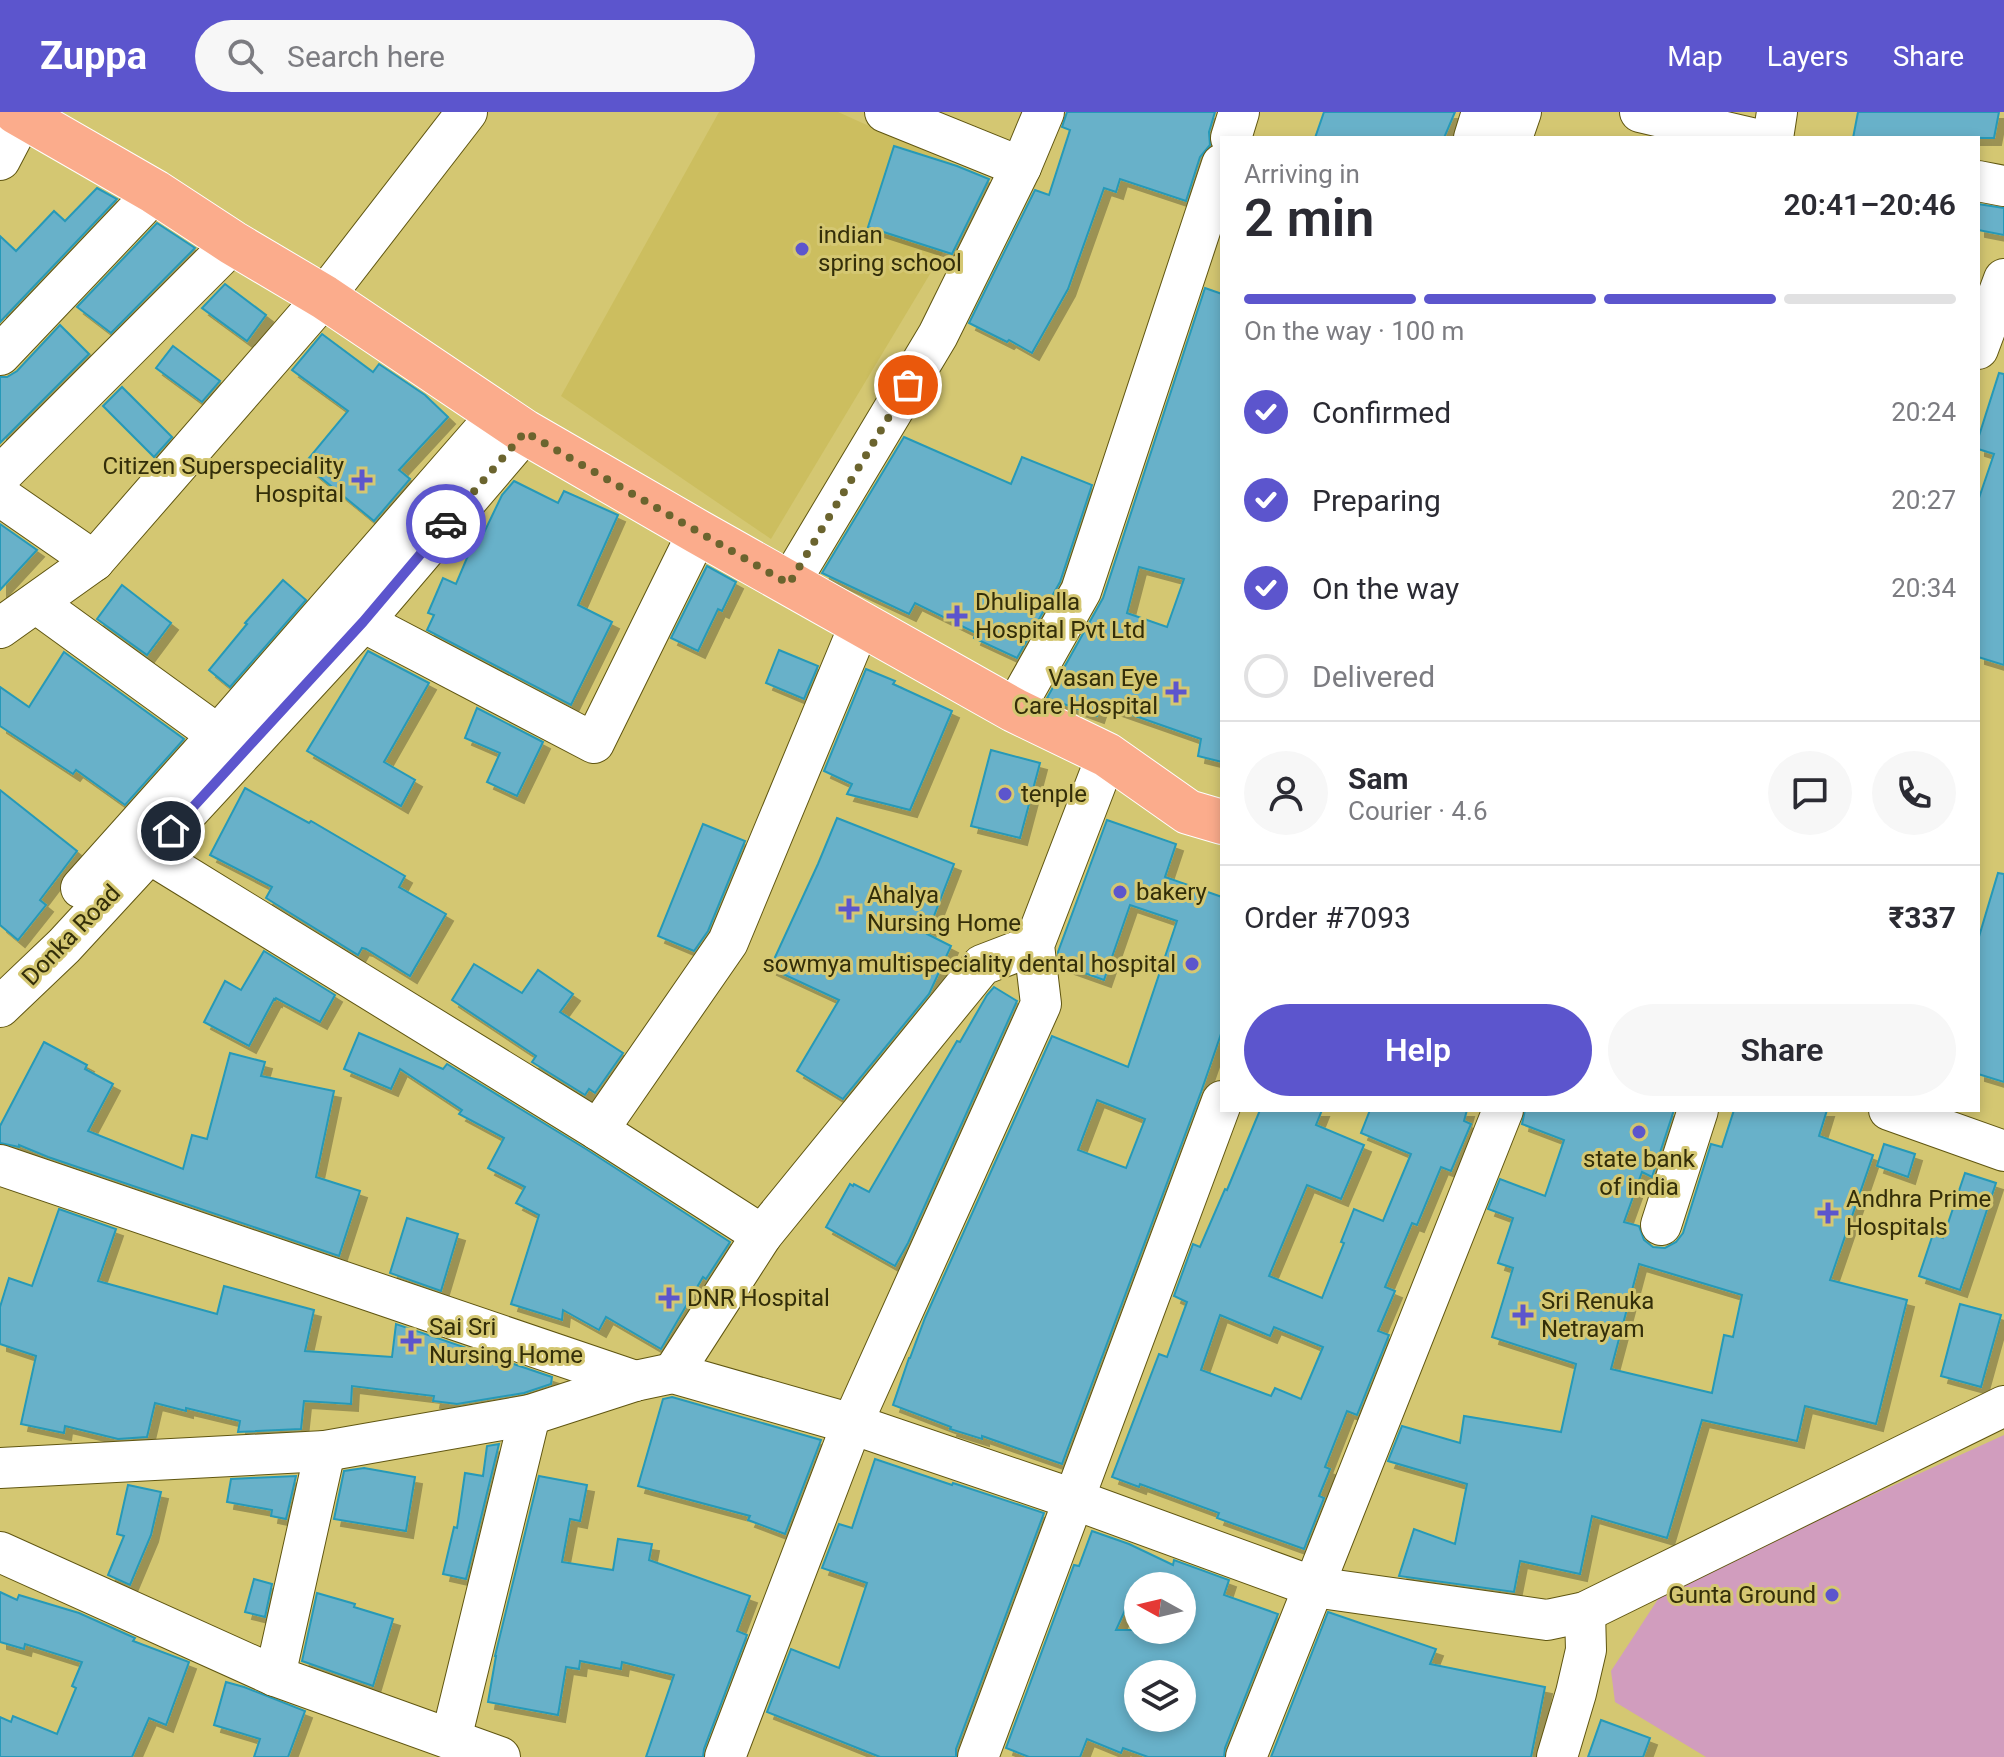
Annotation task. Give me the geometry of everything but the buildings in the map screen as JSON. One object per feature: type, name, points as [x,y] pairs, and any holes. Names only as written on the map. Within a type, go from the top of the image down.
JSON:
[{"type":"main road","points":[[20,114],[155,192],[324,297],[511,423],[1014,710],[1107,755],[1188,812],[1220,821]]},
{"type":"street","points":[[0,628],[94,561],[324,297],[467,112]]},
{"type":"street","points":[[885,112],[1021,167]]},
{"type":"street","points":[[789,584],[938,335],[1021,167],[1044,112]]},
{"type":"street","points":[[1232,136],[1239,112]]},
{"type":"street","points":[[1475,136],[1482,112]]},
{"type":"street","points":[[1513,136],[1521,112]]},
{"type":"street","points":[[1640,112],[1742,136]]},
{"type":"street","points":[[1773,136],[1777,112]]},
{"type":"street","points":[[0,160],[20,114]]},
{"type":"street","points":[[1014,710],[1081,591],[1220,170]]},
{"type":"street","points":[[1980,181],[2004,186]]},
{"type":"street","points":[[0,355],[155,192]]},
{"type":"street","points":[[0,476],[233,243]]},
{"type":"street","points":[[1980,344],[2004,279]]},
{"type":"street","name":"Donka Road","points":[[0,1007],[64,946],[363,622],[511,423]]},
{"type":"street","name":"Donka Road","points":[[0,972],[511,423]]},
{"type":"street","points":[[0,496],[94,561]]},
{"type":"street","points":[[363,622],[594,743],[698,532]]},
{"type":"street","points":[[36,603],[218,735]]},
{"type":"street","points":[[598,1130],[728,942],[860,624]]},
{"type":"street","points":[[725,1757],[852,1424],[1041,1004],[1034,945],[1107,755]]},
{"type":"street","points":[[150,854],[598,1130],[762,1235]]},
{"type":"street","points":[[0,1468],[325,1451],[530,1415],[654,1377],[762,1235],[982,965],[1034,945]]},
{"type":"street","points":[[978,1757],[1220,1106]]},
{"type":"street","points":[[1246,1757],[1502,1112]]},
{"type":"street","points":[[1661,1225],[1697,1112]]},
{"type":"street","points":[[1895,1112],[2004,1151]]},
{"type":"street","points":[[1978,1112],[2004,1121]]},
{"type":"street","points":[[0,1165],[654,1377],[852,1424],[1073,1499],[1314,1587],[1547,1620],[1585,1612],[2004,1406]]},
{"type":"street","points":[[451,1739],[530,1415]]},
{"type":"street","points":[[275,1676],[325,1451]]},
{"type":"street","points":[[0,1552],[275,1676],[500,1757]]},
{"type":"street","points":[[1557,1757],[1586,1650],[1585,1612]]},
{"type":"shaded area","points":[[719,112],[838,112],[987,179],[771,539],[561,396]]},
{"type":"shaded area","name":"Gunta Ground","points":[[2004,1435],[2004,1757],[1706,1757],[1615,1702],[1611,1671],[1664,1590]]},
{"type":"way so far","points":[[446,524],[525,432],[789,584],[908,385]]},
{"type":"place","name":"indian spring school","points":[[802,249]]},
{"type":"place","name":"Citizen Superspeciality Hospital","points":[[362,480]]},
{"type":"place","name":"Dhulipalla Hospital Pvt Ltd","points":[[957,616]]},
{"type":"place","name":"Vasan Eye Care Hospital","points":[[1176,692]]},
{"type":"place","name":"tenple","points":[[1005,794]]},
{"type":"place","name":"bakery","points":[[1120,892]]},
{"type":"place","name":"Ahalya Nursing Home","points":[[849,909]]},
{"type":"place","name":"sowmya multispeciality dental hospital","points":[[1192,964]]},
{"type":"place","name":"state bank of india","points":[[1639,1132]]},
{"type":"place","name":"Andhra Prime Hospitals","points":[[1828,1213]]},
{"type":"place","name":"DNR Hospital","points":[[669,1298]]},
{"type":"place","name":"Sri Renuka Netrayam","points":[[1523,1315]]},
{"type":"place","name":"Sai Sri Nursing Home","points":[[411,1341]]},
{"type":"place","name":"Gunta Ground","points":[[1832,1595]]},
{"type":"route","points":[[171,831],[363,622],[446,524]]}]
